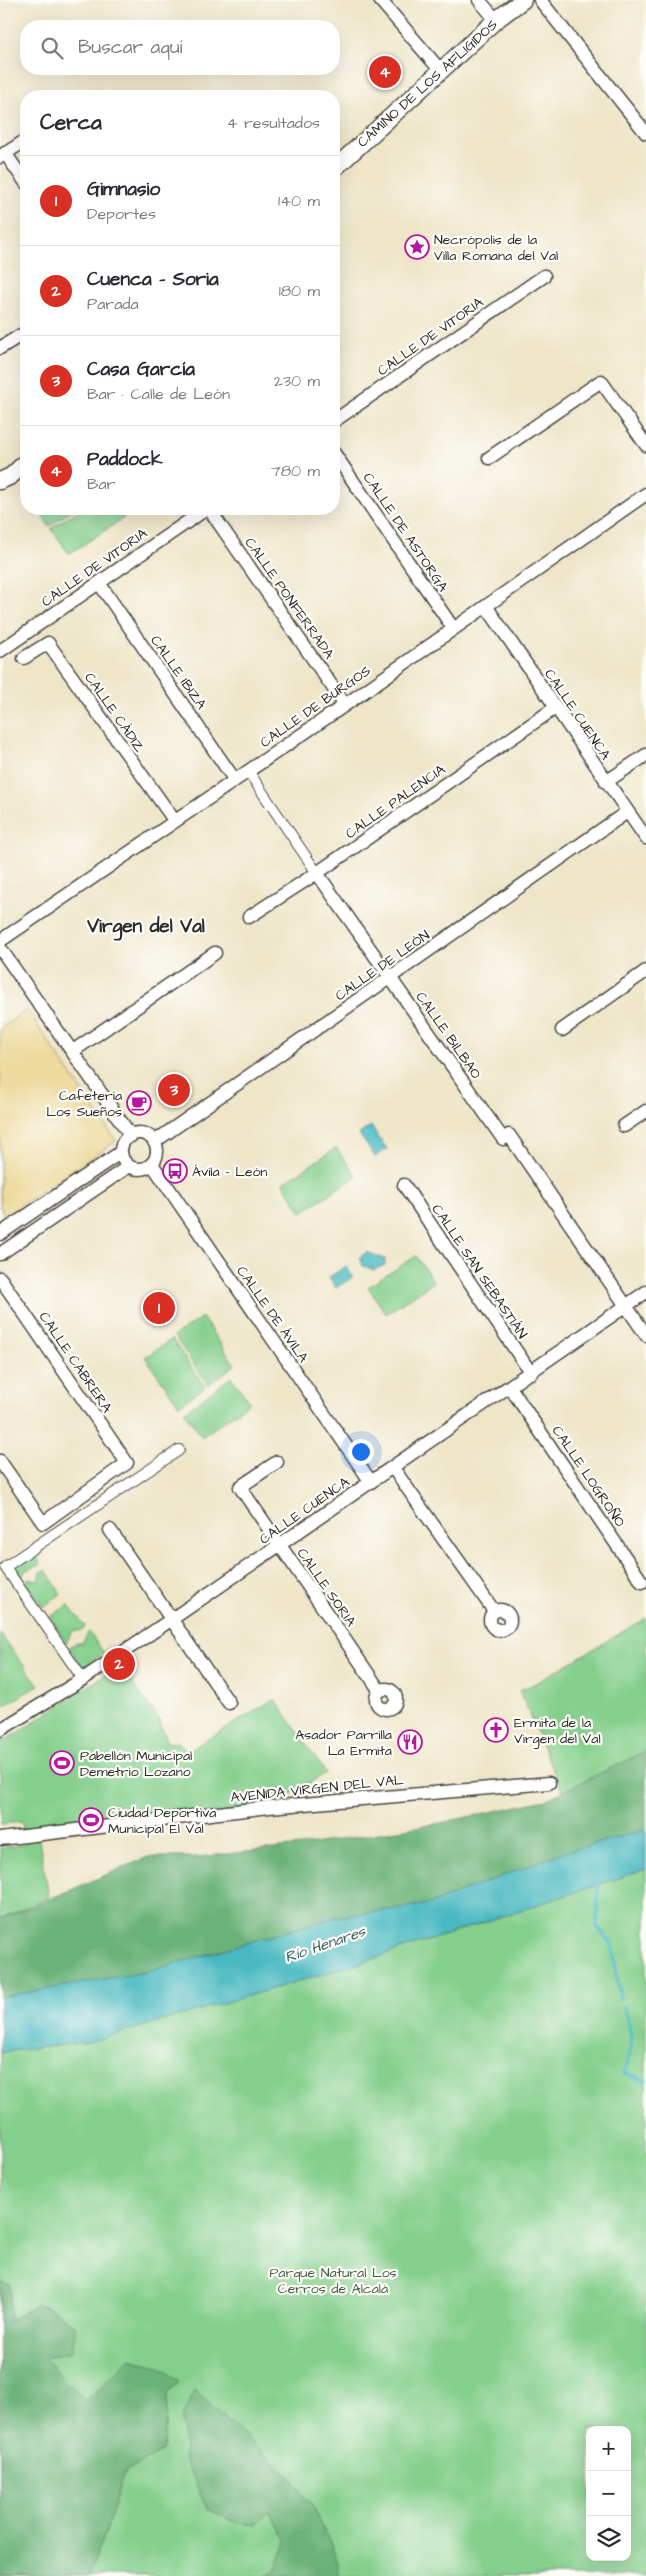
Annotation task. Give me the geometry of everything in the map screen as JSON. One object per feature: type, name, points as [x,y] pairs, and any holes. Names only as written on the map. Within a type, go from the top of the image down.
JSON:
[{"type":"street","points":[[380,0],[441,71]]},
{"type":"street","points":[[479,0],[496,20]]},
{"type":"street","name":"CAMINO DE LOS AFLIGIDOS","points":[[340,164],[496,20],[524,0]]},
{"type":"street","points":[[540,0],[646,133]]},
{"type":"street","points":[[20,144],[3,155],[20,176]]},
{"type":"street","name":"CALLE DE VITORIA","points":[[340,417],[544,276]]},
{"type":"street","points":[[0,348],[20,336]]},
{"type":"street","points":[[489,458],[601,381],[646,445]]},
{"type":"street","name":"CALLE DE ASTORGA","points":[[340,462],[453,628]]},
{"type":"street","points":[[0,481],[11,476],[20,468]]},
{"type":"street","name":"CALLE DE BURGOS","points":[[0,941],[174,820],[345,705],[646,494]]},
{"type":"street","name":"CALLE DE VITORIA","points":[[0,651],[199,515]]},
{"type":"street","name":"CALLE PONFERRADA","points":[[212,515],[345,705]]},
{"type":"street","name":"CALLE IBIZA","points":[[98,583],[234,779]]},
{"type":"street","name":"CALLE CUENCA","points":[[486,606],[646,838]]},
{"type":"street","name":"CALLE CÁDIZ","points":[[24,658],[48,643],[174,820]]},
{"type":"street","name":"CALLE PALENCIA","points":[[250,917],[317,873],[555,708]]},
{"type":"street","points":[[606,782],[646,755]]},
{"type":"street","name":"CALLE BILBAO","points":[[248,771],[503,1139],[509,1135],[627,1306]]},
{"type":"street","name":"CALLE DE LEÓN","points":[[154,1142],[628,812]]},
{"type":"street","points":[[0,948],[131,1136]]},
{"type":"street","points":[[72,1051],[215,953]]},
{"type":"street","points":[[562,1030],[646,971]]},
{"type":"street","points":[[624,1126],[646,1111]]},
{"type":"street","points":[[0,1234],[121,1152],[124,1142],[131,1136],[145,1135],[154,1142],[157,1153],[152,1164],[141,1169],[129,1166],[115,1174],[0,1254]]},
{"type":"street","points":[[121,1152],[129,1166]]},
{"type":"street","name":"CALLE DE ÁVILA","points":[[152,1164],[371,1482]]},
{"type":"street","name":"CALLE SAN SEBASTIÁN","points":[[404,1185],[531,1373]]},
{"type":"street","name":"CALLE CABRERA","points":[[0,1278],[127,1463],[43,1523],[0,1461]]},
{"type":"street","name":"CALLE CUENCA","points":[[0,1730],[83,1679],[172,1619],[510,1388],[646,1292]]},
{"type":"street","points":[[627,1306],[646,1335]]},
{"type":"street","name":"CALLE LOGROÑO","points":[[510,1388],[642,1582]]},
{"type":"street","points":[[83,1679],[5,1567],[178,1450]]},
{"type":"street","name":"CALLE SORIA","points":[[277,1462],[240,1487],[380,1691]]},
{"type":"street","points":[[393,1468],[494,1611]]},
{"type":"street","points":[[110,1530],[229,1702]]},
{"type":"street","name":"AVENIDA VIRGEN DEL VAL","points":[[0,1839],[287,1805],[549,1783]]},
{"type":"green space","points":[[42,515],[65,515],[49,526]]},
{"type":"green space","points":[[72,515],[122,515],[124,518],[69,554],[51,528]]},
{"type":"green space","points":[[336,1148],[357,1176],[302,1212],[283,1183]]},
{"type":"green space","points":[[416,1256],[434,1282],[386,1314],[368,1287]]},
{"type":"green space","points":[[202,1317],[235,1365],[208,1385],[174,1336]]},
{"type":"green space","points":[[172,1339],[205,1387],[179,1405],[145,1357]]},
{"type":"green space","points":[[231,1377],[250,1402],[202,1437],[184,1412]]},
{"type":"green space","points":[[33,1550],[41,1564],[26,1570],[21,1578],[12,1564]]},
{"type":"green space","points":[[46,1570],[61,1594],[43,1607],[25,1582],[28,1579],[39,1581],[41,1572]]},
{"type":"green space","points":[[68,1605],[85,1626],[83,1630],[72,1632],[66,1643],[50,1617]]},
{"type":"green space","points":[[646,1618],[646,1751],[562,1792],[519,1690],[532,1685]]},
{"type":"green space","points":[[89,1632],[104,1653],[83,1668],[69,1647],[76,1643],[82,1643]]},
{"type":"green space","points":[[0,1634],[39,1685],[4,1706],[0,1696]]},
{"type":"green space","points":[[120,1665],[159,1720],[168,1743],[179,1742],[186,1752],[275,1699],[326,1773],[269,1807],[38,1835],[49,1897],[0,1920],[0,1848],[26,1844],[22,1822],[0,1824],[0,1742],[13,1736]]},
{"type":"green space","points":[[646,1751],[646,1830],[564,1852],[430,1904],[336,1917],[146,1972],[0,1997],[0,1920],[148,1857],[198,1857],[301,1846],[440,1823],[545,1800]]},
{"type":"green space","name":"Parque Natural Los Cerros de Alcalá","points":[[646,1869],[646,2576],[0,2576],[0,2052],[89,2042],[357,1964]]},
{"type":"green space","points":[[0,2282],[11,2284],[10,2321],[37,2304],[53,2309],[76,2326],[72,2352],[44,2358],[85,2401],[129,2359],[159,2366],[179,2381],[168,2394],[163,2451],[126,2470],[106,2532],[88,2576],[0,2576]]},
{"type":"green space","points":[[194,2390],[288,2475],[311,2503],[328,2537],[338,2563],[338,2576],[266,2576],[275,2571],[286,2541],[270,2510],[256,2525],[237,2523],[207,2509],[184,2459],[182,2419]]},
{"type":"sand","points":[[27,1010],[116,1141],[5,1216],[0,1207],[0,1029]]},
{"type":"water","points":[[371,1126],[387,1149],[375,1157],[359,1134]]},
{"type":"water","points":[[367,1252],[385,1259],[385,1265],[374,1270],[363,1266],[360,1257]]},
{"type":"water","points":[[346,1266],[353,1277],[336,1288],[329,1277]]},
{"type":"water","name":"Río Henares","points":[[646,1830],[646,1869],[357,1964],[89,2042],[0,2052],[0,1997],[146,1972],[336,1917],[430,1904],[564,1852]]},
{"type":"waterway","points":[[598,1882],[597,1927],[612,1944],[620,1998]]},
{"type":"waterway","points":[[623,2007],[631,2033],[631,2047],[624,2073],[646,2080]]},
{"type":"place","name":"Paddock","points":[[385,72]]},
{"type":"place","name":"Necrópolis de la Villa Romana del Val","points":[[417,247]]},
{"type":"place","name":"Casa García","points":[[174,1090]]},
{"type":"place","name":"Cafetería Los Sueños","points":[[139,1103]]},
{"type":"place","name":"Ávila - León","points":[[175,1171]]},
{"type":"place","name":"Gimnasio","points":[[159,1308]]},
{"type":"place","name":"Cuenca - Soria","points":[[119,1664]]},
{"type":"place","name":"Ermita de la Virgen del Val","points":[[496,1730]]},
{"type":"place","name":"Asador Parrilla La Ermita","points":[[410,1742]]},
{"type":"place","name":"Pabellón Municipal Demetrio Lozano","points":[[62,1763]]},
{"type":"place","name":"Ciudad Deportiva Municipal El Val","points":[[91,1820]]},
{"type":"district","name":"Virgen del Val","points":[[146,925]]}]
